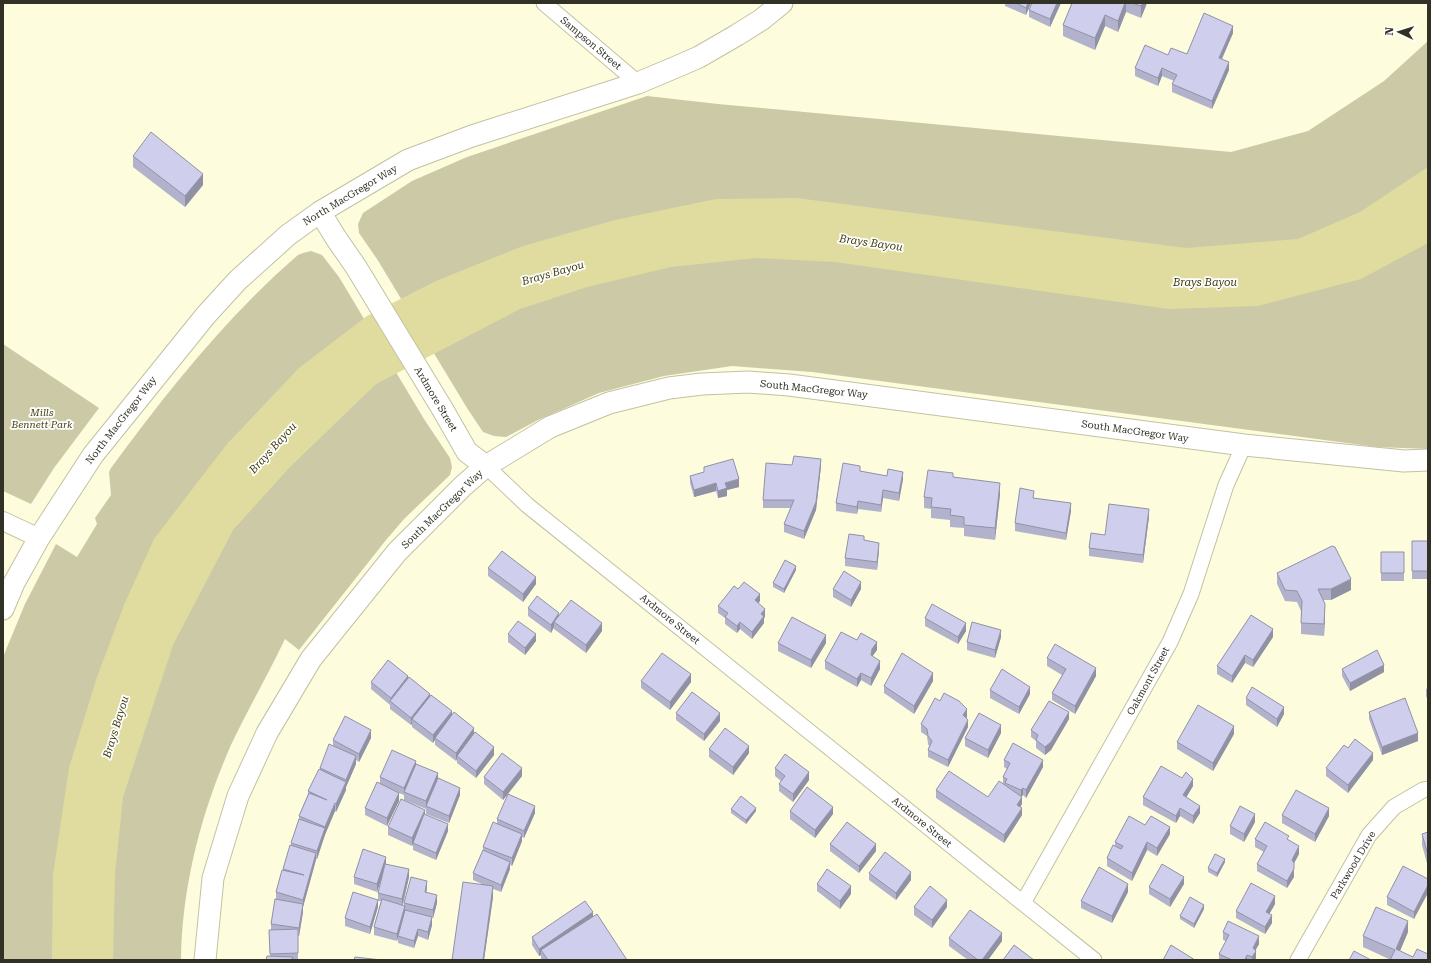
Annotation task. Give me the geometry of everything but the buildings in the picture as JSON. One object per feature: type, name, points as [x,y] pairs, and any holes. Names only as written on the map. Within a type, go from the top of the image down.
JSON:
[{"type":"main road","name":"North MacGregor Way","points":[[3,609],[14,583],[40,538],[93,455],[206,315],[238,280],[288,235],[320,212],[408,160],[472,136],[638,82],[699,57],[761,20],[782,3]]},
{"type":"main road","name":"Ardmore Street","points":[[320,212],[356,267],[467,452],[486,466]]},
{"type":"main road","name":"South MacGregor Way","points":[[205,960],[214,878],[238,796],[267,733],[311,659],[397,552],[463,486],[486,466],[550,427],[609,402],[669,388],[702,384],[748,382],[789,385],[1244,445],[1388,460],[1428,460]]},
{"type":"street","name":"Sampson Street","points":[[544,3],[638,82]]},
{"type":"street","name":"Oakmont Street","points":[[1023,903],[1170,642],[1191,594],[1226,485],[1244,445]]},
{"type":"street","name":"Ardmore Street","points":[[486,466],[527,505],[1094,960]]},
{"type":"street","points":[[3,521],[40,538]]},
{"type":"street","name":"Parkwood Drive","points":[[1298,960],[1368,835],[1394,807],[1423,790],[1428,789]]},
{"type":"green space","points":[[1428,41],[1428,449],[1377,447],[812,372],[732,366],[664,376],[599,393],[538,420],[506,437],[494,436],[483,432],[467,408],[377,259],[359,233],[358,224],[363,213],[412,181],[467,157],[647,96],[1231,152],[1308,131],[1384,81]]},
{"type":"green space","points":[[311,251],[322,255],[339,277],[424,419],[450,458],[452,467],[450,475],[404,519],[299,650],[285,639],[231,745],[220,771],[202,823],[189,877],[182,932],[181,960],[3,960],[3,657],[25,604],[56,544],[77,557],[97,524],[95,518],[111,495],[109,472],[111,468],[198,356],[246,304],[272,279],[298,255]]},
{"type":"green space","name":"Mills Bennett Park","points":[[3,344],[99,408],[54,468],[31,504],[3,491]]},
{"type":"water","name":"Brays Bayou","points":[[1428,167],[1428,243],[1361,279],[1258,306],[1169,309],[835,262],[756,258],[671,267],[587,287],[520,309],[376,384],[289,468],[233,530],[173,645],[123,797],[115,874],[113,960],[52,960],[53,875],[69,768],[97,677],[124,605],[154,539],[227,444],[299,368],[367,316],[436,281],[523,246],[615,220],[716,199],[796,198],[1186,248],[1298,239],[1360,212]]}]
